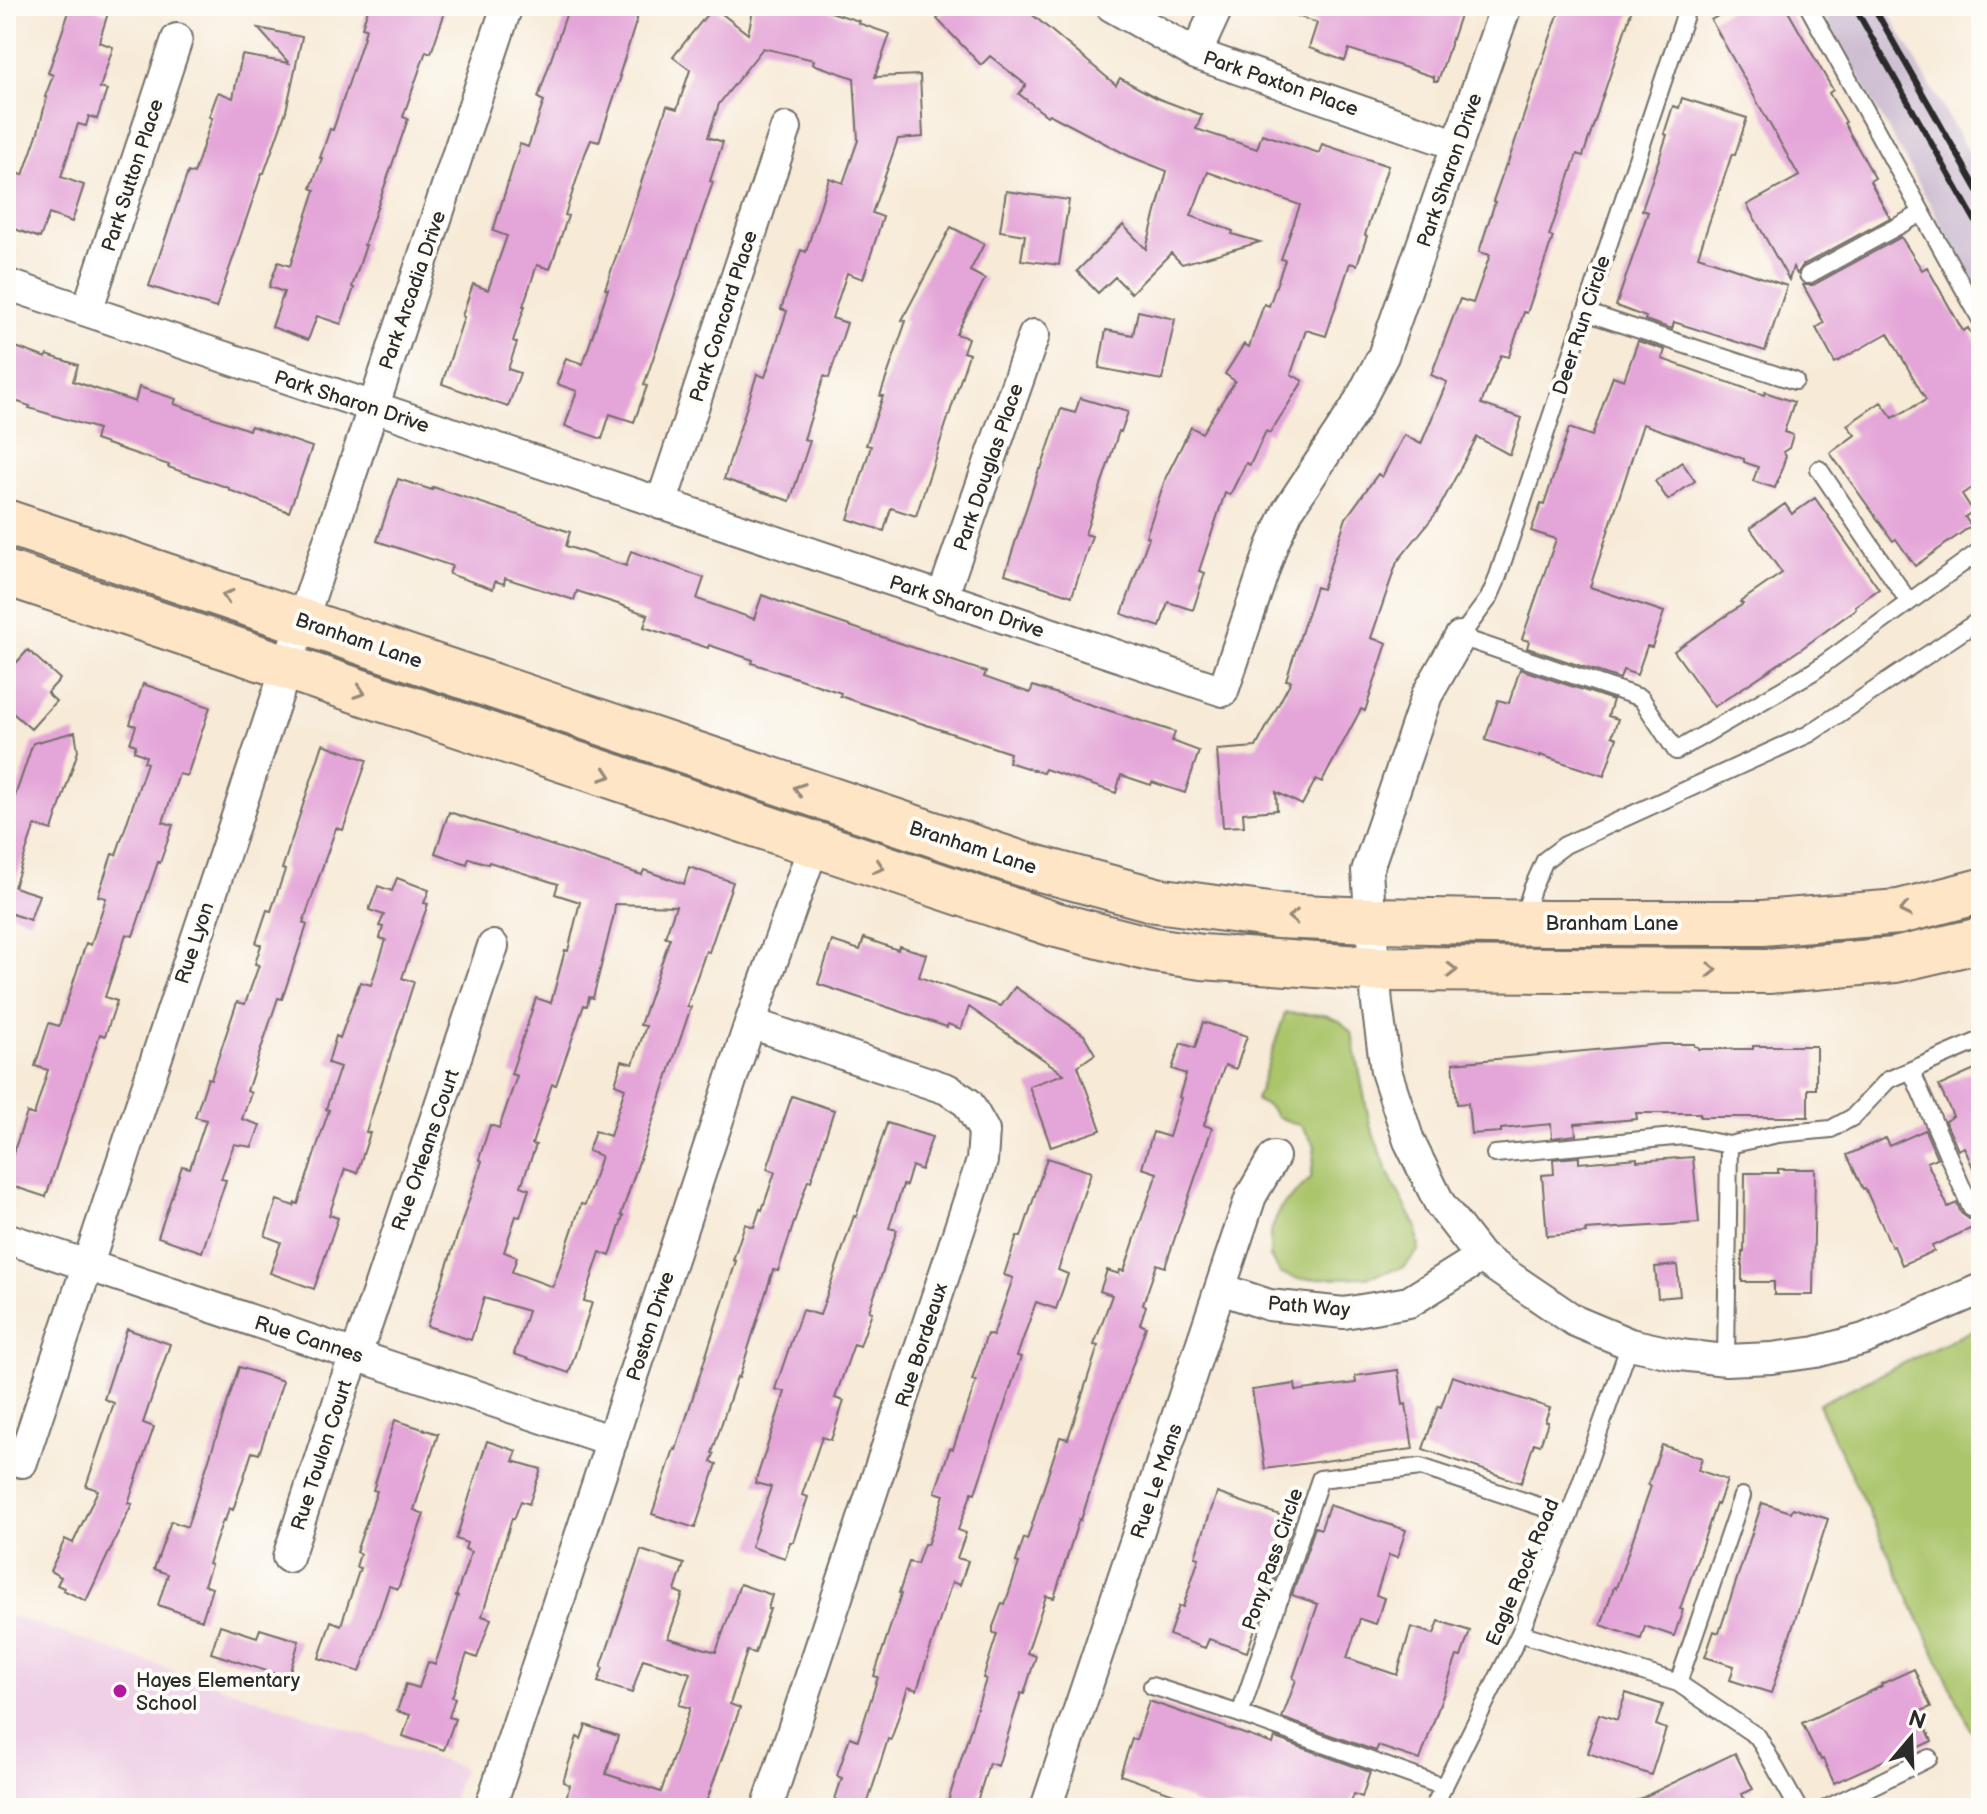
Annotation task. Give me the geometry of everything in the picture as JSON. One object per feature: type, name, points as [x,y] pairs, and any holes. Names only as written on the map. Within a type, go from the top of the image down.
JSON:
[{"type":"main road","name":"Branham Lane","points":[[6,522],[1022,864],[1156,900],[1277,916],[1371,920],[1762,923],[1899,912],[1981,891]]},
{"type":"main road","points":[[6,573],[1053,924],[1154,950],[1202,957],[1374,969],[1768,971],[1895,960],[1981,940]]},
{"type":"street","name":"Park Arcadia Drive","points":[[301,621],[507,6]]},
{"type":"street","name":"Park Paxton Place","points":[[1111,6],[1196,54],[1458,145]]},
{"type":"street","points":[[1196,54],[1218,6]]},
{"type":"street","name":"Park Sharon Drive","points":[[6,284],[1223,691],[1272,546],[1288,510],[1355,409],[1383,356],[1506,6]]},
{"type":"street","name":"Park Sutton Place","points":[[87,311],[177,39]]},
{"type":"street","name":"Park Concord Place","points":[[661,504],[786,128]]},
{"type":"street","name":"Park Douglas Place","points":[[942,598],[1034,335]]},
{"type":"street","name":"Rue Lyon","points":[[22,1462],[301,621]]},
{"type":"street","name":"Deer Run Circle","points":[[1460,637],[1427,695],[1367,871],[1377,1004],[1386,1071],[1409,1141],[1440,1204],[1481,1257],[1575,1321],[1630,1344],[1680,1355],[1726,1360],[1816,1352],[1864,1339],[1981,1289]]},
{"type":"street","name":"Poston Drive","points":[[490,1808],[750,1023],[814,845]]},
{"type":"street","name":"Rue Orleans Court","points":[[355,1354],[493,946]]},
{"type":"street","name":"Rue Bordeaux","points":[[750,1023],[947,1089],[968,1103],[984,1131],[982,1161],[767,1808]]},
{"type":"street","name":"Rue Le Mans","points":[[1046,1808],[1251,1196],[1274,1157]]},
{"type":"street","name":"Rue Cannes","points":[[6,1238],[612,1441]]},
{"type":"street","name":"Path Way","points":[[1221,1289],[1269,1305],[1344,1313],[1409,1302],[1481,1257]]},
{"type":"street","name":"Rue Toulon Court","points":[[288,1557],[355,1354]]},
{"type":"lane","name":"Deer Run Circle","points":[[1460,637],[1489,598],[1496,582],[1688,6]]},
{"type":"lane","points":[[1808,6],[1981,320]]},
{"type":"lane","points":[[1808,275],[1922,213]]},
{"type":"lane","points":[[1585,312],[1795,381]]},
{"type":"lane","points":[[1819,469],[1909,602]]},
{"type":"lane","points":[[1460,637],[1641,698],[1676,751],[1814,671],[1981,550]]},
{"type":"lane","points":[[1522,923],[1545,860],[1565,845],[1809,734],[1981,619]]},
{"type":"lane","points":[[1495,1154],[1684,1136],[1729,1145],[1778,1134],[1831,1129],[1853,1117],[1888,1080],[1981,1040]]},
{"type":"lane","points":[[1911,1070],[1971,1208]]},
{"type":"lane","points":[[1726,1360],[1729,1145]]},
{"type":"lane","name":"Eagle Rock Road","points":[[1433,1808],[1520,1633],[1569,1516],[1630,1344]]},
{"type":"lane","name":"Pony Pass Circle","points":[[1240,1714],[1320,1479],[1421,1467],[1569,1516]]},
{"type":"lane","points":[[1678,1683],[1742,1496]]},
{"type":"lane","points":[[1520,1633],[1678,1683],[1758,1737],[1798,1808]]},
{"type":"lane","points":[[1152,1686],[1444,1787]]},
{"type":"lane","points":[[1827,1808],[1929,1758]]},
{"type":"shaded area","points":[[1819,6],[1885,6],[1981,175],[1981,295]]},
{"type":"shaded area","name":"Hayes Elementary School","points":[[6,1614],[463,1768],[450,1808],[6,1808]]},
{"type":"green space","points":[[1285,1013],[1325,1015],[1340,1021],[1352,1033],[1370,1125],[1389,1175],[1417,1228],[1419,1250],[1404,1267],[1366,1277],[1299,1279],[1281,1274],[1270,1257],[1270,1233],[1281,1207],[1311,1178],[1315,1146],[1302,1126],[1277,1117],[1269,1107],[1256,1100]]},
{"type":"green space","points":[[1981,1326],[1981,1751],[1818,1404]]},
{"type":"building","points":[[71,6],[86,6],[108,13],[99,42],[113,47],[100,88],[107,90],[97,119],[89,116],[86,126],[78,124],[61,177],[84,185],[72,222],[49,214],[40,238],[6,226],[6,170],[23,175],[53,75],[48,73]]},
{"type":"building","points":[[369,6],[447,6],[431,53],[426,51],[403,117],[408,119],[364,245],[354,288],[341,324],[317,316],[308,340],[272,327],[284,292],[269,287],[278,262],[290,266],[315,190],[311,188],[320,158],[330,129],[333,130],[363,40],[366,28],[362,27]]},
{"type":"building","points":[[569,6],[641,6],[599,142],[591,140],[585,154],[550,269],[537,265],[523,306],[513,341],[517,343],[508,369],[520,373],[508,407],[442,384],[473,284],[488,290],[507,236],[493,231],[520,144],[528,147],[544,101],[538,98]]},
{"type":"building","points":[[754,6],[812,6],[859,21],[890,34],[875,77],[920,75],[923,137],[898,139],[872,213],[883,217],[863,279],[847,273],[832,318],[847,323],[829,378],[824,376],[804,439],[810,441],[790,501],[724,479],[757,374],[765,377],[787,311],[781,309],[801,250],[806,252],[829,178],[843,183],[858,140],[854,78],[813,64],[814,60],[763,48],[719,104],[708,137],[723,142],[710,181],[713,182],[634,422],[610,414],[602,439],[565,426],[577,391],[557,384],[566,358],[583,364],[667,106],[677,109],[690,70],[673,57],[713,7],[748,34]]},
{"type":"building","points":[[950,6],[1022,6],[1116,85],[1120,78],[1157,98],[1202,115],[1196,129],[1257,149],[1262,134],[1319,153],[1322,144],[1388,166],[1357,265],[1350,263],[1326,336],[1306,330],[1291,374],[1303,381],[1270,433],[1266,431],[1250,465],[1246,463],[1230,495],[1225,493],[1199,571],[1205,573],[1193,610],[1168,602],[1160,627],[1122,614],[1149,537],[1146,536],[1166,477],[1191,427],[1202,433],[1235,381],[1225,374],[1244,344],[1249,347],[1264,304],[1269,306],[1300,205],[1208,172],[1191,216],[1260,242],[1182,264],[1171,253],[1131,293],[1115,277],[1098,293],[1077,271],[1123,225],[1146,249],[1167,171],[1129,156],[1049,114],[1047,116],[1019,94],[1026,85],[990,56],[981,65],[937,19]]},
{"type":"building","points":[[1278,6],[1463,6],[1438,81],[1434,81],[1434,77],[1349,49],[1345,61],[1309,48],[1317,23],[1278,9]]},
{"type":"building","points":[[1561,6],[1633,6],[1583,156],[1577,154],[1527,313],[1524,312],[1509,357],[1501,355],[1481,404],[1522,418],[1510,455],[1477,437],[1437,512],[1397,562],[1371,638],[1387,643],[1365,711],[1361,709],[1322,782],[1316,779],[1302,805],[1276,792],[1277,810],[1243,813],[1244,826],[1223,827],[1217,750],[1256,747],[1291,681],[1286,680],[1316,587],[1322,589],[1346,518],[1378,474],[1382,477],[1404,435],[1421,444],[1447,382],[1431,375],[1460,299],[1473,303],[1490,255],[1479,252],[1493,201]]},
{"type":"building","points":[[1736,6],[1785,6],[1833,90],[1829,93],[1875,178],[1870,181],[1890,218],[1803,265],[1797,274],[1793,267],[1789,280],[1747,205],[1799,176],[1711,20]]},
{"type":"building","points":[[258,28],[302,37],[286,111],[216,308],[149,286],[188,172],[194,174],[218,92],[233,98],[242,55],[289,63]]},
{"type":"building","points":[[1682,98],[1747,118],[1698,256],[1787,286],[1765,351],[1674,322],[1672,329],[1616,306],[1648,212],[1642,210],[1667,135],[1664,134],[1673,106],[1679,108]]},
{"type":"building","points":[[1006,191],[1069,200],[1059,265],[1021,260],[1025,235],[1000,231]]},
{"type":"building","points":[[951,227],[984,244],[970,271],[985,279],[956,334],[968,338],[963,352],[969,354],[916,516],[891,508],[884,531],[848,519],[871,446],[866,445],[883,396],[880,396],[906,321],[902,320]]},
{"type":"building","points":[[1901,237],[1922,270],[1927,267],[1963,331],[1968,328],[1981,350],[1981,483],[1962,494],[1973,511],[1965,517],[1971,526],[1915,566],[1896,539],[1893,541],[1830,453],[1855,435],[1847,425],[1881,402],[1893,418],[1926,400],[1888,333],[1835,363],[1816,328],[1824,323],[1803,285],[1813,285]]},
{"type":"building","points":[[1138,311],[1175,319],[1162,380],[1099,368],[1106,330],[1133,335]]},
{"type":"building","points":[[1638,341],[1665,350],[1662,359],[1764,395],[1765,392],[1794,402],[1784,432],[1793,435],[1789,448],[1783,452],[1786,456],[1775,488],[1753,481],[1758,467],[1744,462],[1744,459],[1643,424],[1590,587],[1664,612],[1652,647],[1647,646],[1637,675],[1623,670],[1620,679],[1527,648],[1529,641],[1522,639],[1556,539],[1531,531],[1541,504],[1544,505],[1569,428],[1592,436],[1613,376],[1624,380]]},
{"type":"building","points":[[13,346],[78,365],[73,381],[135,402],[139,387],[176,399],[174,404],[249,430],[251,426],[312,447],[289,512],[95,440],[98,429],[6,398],[6,350],[11,352]]},
{"type":"building","points":[[1080,398],[1128,412],[1085,534],[1092,536],[1072,596],[1005,574],[1061,409],[1075,413]]},
{"type":"building","points":[[1682,462],[1695,481],[1668,500],[1655,481]]},
{"type":"building","points":[[398,479],[432,490],[433,487],[570,532],[566,546],[626,566],[631,551],[704,578],[697,599],[754,619],[762,595],[986,672],[984,677],[1030,693],[1033,686],[1175,732],[1172,741],[1199,751],[1185,793],[1121,775],[1116,793],[1045,769],[1043,773],[1008,762],[1010,753],[840,696],[841,693],[752,663],[753,660],[644,627],[648,615],[618,604],[577,591],[574,600],[505,578],[504,584],[495,581],[493,589],[449,574],[452,566],[377,541]]},
{"type":"building","points":[[1815,498],[1879,589],[1801,649],[1714,707],[1674,651],[1782,573],[1750,528],[1785,504],[1792,514]]},
{"type":"building","points":[[28,650],[60,679],[47,693],[56,701],[31,729],[6,707],[6,674]]},
{"type":"building","points":[[1520,669],[1613,700],[1608,716],[1618,719],[1612,736],[1617,738],[1604,776],[1485,740],[1498,700],[1509,703]]},
{"type":"building","points":[[143,684],[210,707],[187,776],[179,774],[163,822],[173,825],[133,936],[126,934],[105,997],[117,1001],[105,1036],[100,1034],[46,1197],[6,1184],[6,1174],[27,1113],[34,1115],[48,1070],[35,1066],[49,1023],[59,1026],[86,943],[91,945],[106,898],[98,896],[112,854],[116,855],[147,763],[144,762],[146,756],[134,751],[136,745],[130,743],[136,726],[130,724]]},
{"type":"building","points":[[75,732],[78,751],[52,830],[35,825],[14,887],[39,895],[30,920],[6,912],[6,823],[33,743]]},
{"type":"building","points":[[323,744],[367,760],[343,830],[336,828],[303,923],[307,925],[282,999],[278,998],[247,1091],[251,1093],[242,1119],[260,1125],[252,1147],[234,1144],[221,1179],[226,1180],[202,1252],[158,1237],[182,1166],[190,1168],[206,1120],[195,1117],[208,1078],[211,1079],[237,1002],[245,1004],[259,965],[255,964],[261,945],[256,943],[285,870],[282,869]]},
{"type":"building","points":[[449,812],[642,875],[644,870],[684,884],[689,867],[733,882],[687,1006],[691,1007],[610,1256],[600,1252],[584,1301],[592,1303],[569,1373],[514,1354],[528,1311],[484,1298],[471,1340],[427,1326],[482,1161],[479,1159],[490,1125],[499,1128],[517,1076],[511,1074],[536,998],[551,1003],[580,902],[555,894],[558,884],[489,862],[469,858],[467,864],[435,853]],"holes":[[[615,904],[676,906],[665,937],[670,938],[640,1025],[646,1026],[633,1064],[622,1061],[615,1084],[625,1088],[610,1136],[595,1131],[588,1151],[601,1156],[553,1287],[512,1272],[517,1257],[504,1252],[529,1189],[521,1186],[536,1145],[532,1144],[584,1005],[587,1006],[589,997],[593,998]]]},
{"type":"building","points":[[397,878],[429,890],[424,903],[428,904],[402,978],[414,982],[366,1132],[370,1133],[357,1173],[345,1169],[329,1215],[338,1218],[314,1289],[270,1273],[281,1242],[265,1236],[277,1200],[294,1206],[298,1204],[340,1067],[328,1063],[336,1036],[340,1038],[360,982],[371,985],[386,940],[380,938],[383,927],[379,926],[384,915],[369,910],[378,886],[392,891]]},
{"type":"building","points":[[864,938],[898,950],[899,946],[926,954],[919,977],[1001,1006],[1015,987],[1084,1035],[1095,1054],[1078,1066],[1101,1130],[1051,1147],[1029,1086],[1064,1074],[969,1007],[961,1029],[948,1024],[947,1027],[818,984],[832,941],[860,950]]},
{"type":"building","points":[[1203,1022],[1247,1036],[1236,1069],[1225,1065],[1204,1125],[1212,1128],[1165,1267],[1157,1264],[1143,1304],[1146,1306],[1140,1324],[1146,1327],[1054,1598],[1046,1596],[1027,1653],[1036,1656],[998,1766],[989,1763],[975,1808],[946,1808],[986,1679],[983,1678],[997,1634],[993,1633],[993,1627],[1002,1603],[1005,1604],[1019,1563],[1016,1562],[1024,1538],[1027,1540],[1060,1437],[1068,1439],[1098,1346],[1094,1345],[1112,1295],[1100,1291],[1107,1270],[1119,1274],[1120,1270],[1124,1271],[1157,1173],[1142,1168],[1153,1132],[1169,1137],[1181,1098],[1186,1074],[1172,1069],[1181,1043],[1195,1048]]},
{"type":"building","points":[[1662,1044],[1694,1044],[1698,1049],[1816,1046],[1816,1089],[1808,1089],[1808,1117],[1700,1117],[1700,1113],[1636,1113],[1637,1119],[1575,1124],[1576,1135],[1552,1138],[1551,1124],[1471,1134],[1468,1103],[1457,1104],[1453,1063]]},
{"type":"building","points":[[1981,1067],[1981,1186],[1964,1147],[1958,1150],[1945,1121],[1953,1116],[1939,1086]]},
{"type":"building","points":[[792,1096],[834,1110],[778,1271],[773,1270],[737,1377],[712,1453],[711,1462],[717,1464],[695,1528],[652,1514],[676,1450],[745,1224],[754,1227],[775,1172],[767,1169]]},
{"type":"building","points":[[887,1123],[932,1137],[921,1170],[912,1166],[906,1186],[903,1185],[889,1228],[897,1230],[869,1311],[872,1312],[860,1346],[854,1344],[835,1398],[844,1401],[831,1440],[822,1437],[802,1495],[808,1497],[785,1558],[751,1547],[771,1487],[755,1483],[785,1392],[775,1389],[802,1310],[820,1315]]},
{"type":"building","points":[[1925,1130],[1937,1158],[1927,1162],[1948,1207],[1957,1203],[1961,1213],[1969,1219],[1976,1218],[1981,1212],[1981,1224],[1932,1246],[1934,1251],[1902,1265],[1847,1155],[1885,1138],[1889,1146]]},
{"type":"building","points":[[1579,1157],[1579,1163],[1693,1157],[1699,1223],[1585,1230],[1586,1233],[1547,1236],[1542,1175],[1554,1174],[1553,1159]]},
{"type":"building","points":[[1047,1158],[1091,1172],[1058,1270],[1068,1274],[1056,1309],[1036,1302],[1017,1356],[1021,1357],[975,1493],[972,1492],[958,1530],[966,1533],[957,1558],[968,1561],[960,1585],[952,1582],[917,1690],[908,1687],[866,1808],[832,1808],[842,1778],[837,1776],[850,1737],[858,1740],[909,1562],[917,1564],[924,1544],[927,1545],[944,1495],[935,1492],[976,1381],[972,1380],[987,1334],[993,1336],[1013,1278],[1004,1275],[1017,1236],[1021,1237]]},
{"type":"building","points":[[1778,1169],[1815,1169],[1813,1295],[1774,1295],[1774,1282],[1742,1282],[1745,1173],[1778,1173]]},
{"type":"building","points":[[1677,1265],[1680,1296],[1658,1298],[1655,1267]]},
{"type":"building","points":[[127,1329],[170,1344],[143,1423],[154,1427],[128,1503],[132,1504],[86,1601],[57,1585],[61,1577],[50,1571],[65,1539],[73,1543],[98,1490],[86,1486],[114,1403],[104,1399]]},
{"type":"building","points":[[239,1367],[283,1381],[259,1454],[252,1452],[233,1510],[229,1508],[223,1520],[208,1564],[211,1565],[204,1585],[212,1588],[202,1620],[158,1605],[168,1574],[154,1569],[171,1521],[187,1527]]},
{"type":"building","points":[[1398,1370],[1413,1449],[1265,1469],[1252,1390],[1295,1384],[1296,1391],[1356,1383],[1355,1376]]},
{"type":"building","points":[[1452,1376],[1550,1408],[1540,1445],[1534,1443],[1521,1483],[1423,1449]]},
{"type":"building","points":[[395,1420],[438,1434],[414,1510],[424,1514],[398,1589],[389,1586],[360,1672],[319,1658],[331,1621],[341,1625],[360,1568],[356,1567],[360,1554],[356,1552],[377,1491],[373,1490]]},
{"type":"building","points":[[487,1441],[517,1451],[513,1461],[541,1469],[529,1504],[521,1501],[512,1518],[482,1616],[491,1619],[477,1658],[467,1654],[452,1697],[455,1698],[449,1717],[455,1719],[444,1750],[403,1736],[410,1715],[397,1711],[406,1684],[419,1688],[428,1662],[435,1665],[458,1596],[471,1552],[465,1549],[467,1543],[456,1539]]},
{"type":"building","points":[[1662,1445],[1702,1458],[1698,1470],[1727,1480],[1680,1609],[1683,1610],[1674,1636],[1645,1626],[1641,1639],[1601,1625],[1651,1486],[1648,1485]]},
{"type":"building","points":[[1217,1493],[1294,1520],[1247,1652],[1209,1639],[1205,1648],[1169,1635],[1179,1606],[1183,1607],[1199,1558],[1195,1557]]},
{"type":"building","points":[[1762,1503],[1791,1512],[1793,1508],[1828,1519],[1771,1693],[1730,1680],[1734,1666],[1705,1657],[1714,1631],[1719,1633]]},
{"type":"building","points":[[1329,1505],[1406,1530],[1397,1558],[1389,1555],[1376,1595],[1384,1598],[1376,1624],[1360,1619],[1347,1658],[1397,1675],[1411,1627],[1434,1634],[1439,1621],[1470,1631],[1461,1657],[1457,1656],[1420,1760],[1378,1746],[1376,1751],[1282,1718],[1318,1604],[1292,1595],[1315,1527],[1321,1529]]},
{"type":"building","points":[[641,1550],[684,1564],[675,1591],[683,1594],[668,1638],[716,1652],[740,1584],[772,1595],[770,1609],[755,1653],[747,1651],[730,1704],[740,1708],[704,1808],[563,1808],[570,1785],[563,1782],[577,1737],[581,1739],[586,1725],[618,1736],[606,1774],[661,1792],[690,1708],[679,1705],[690,1673],[643,1659],[632,1693],[598,1682]]},
{"type":"building","points":[[220,1625],[257,1637],[260,1629],[299,1641],[288,1678],[211,1653]]},
{"type":"building","points":[[1914,1669],[1931,1707],[1919,1712],[1932,1741],[1834,1783],[1802,1723]]},
{"type":"building","points":[[1626,1693],[1663,1705],[1656,1725],[1666,1729],[1651,1775],[1588,1753],[1599,1714],[1617,1720]]},
{"type":"building","points":[[1149,1701],[1273,1744],[1275,1738],[1370,1772],[1362,1797],[1354,1794],[1349,1808],[1207,1808],[1120,1775]]},
{"type":"building","points":[[1735,1753],[1753,1789],[1742,1794],[1748,1808],[1621,1808]]},
{"type":"railway","points":[[1854,6],[1981,231]]},
{"type":"railway","points":[[1873,6],[1981,196]]},
{"type":"place","name":"Hayes Elementary School","points":[[120,1691]]}]
